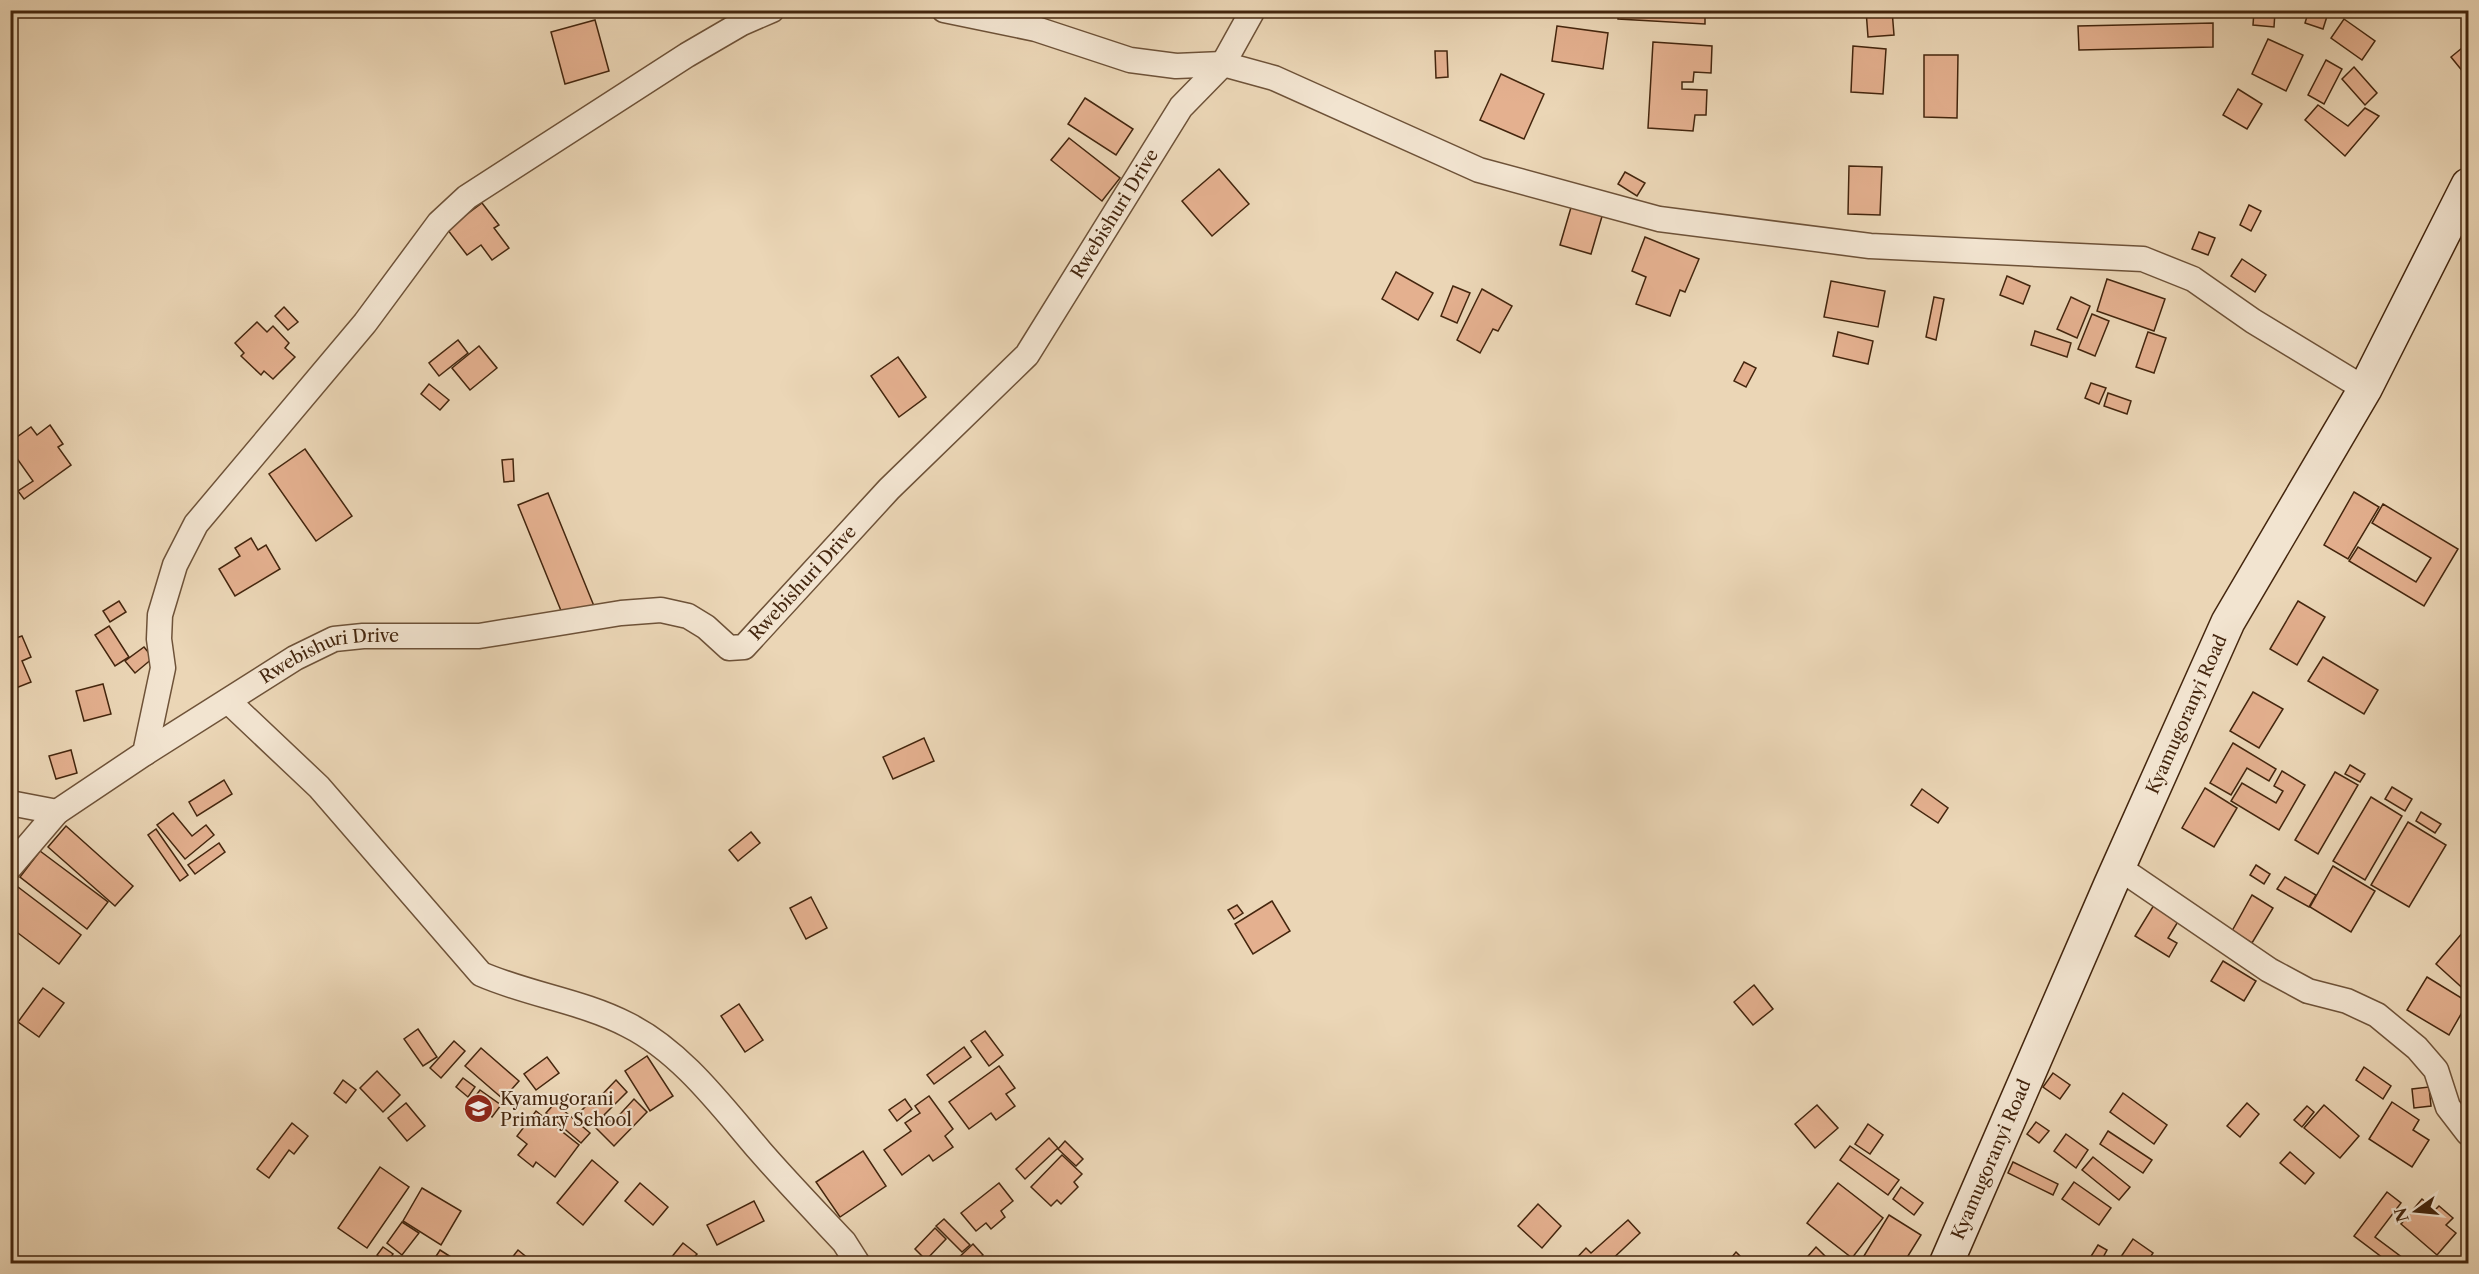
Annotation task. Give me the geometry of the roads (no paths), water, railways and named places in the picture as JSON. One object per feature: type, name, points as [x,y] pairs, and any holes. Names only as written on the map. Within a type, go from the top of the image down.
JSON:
[{"type":"street","points":[[146,753],[163,668],[159,639],[160,615],[175,565],[196,524],[365,323],[439,223],[467,197],[687,55],[742,23],[772,10]]},
{"type":"street","points":[[944,10],[1036,29],[1130,60],[1176,66],[1223,64],[1274,78],[1479,170],[1659,219],[1870,246],[2143,259],[2193,279],[2253,321],[2365,389]]},
{"type":"street","name":"Rwebishuri Drive","points":[[10,867],[57,812],[228,701],[317,646],[333,639],[363,636],[479,636],[621,613],[662,610],[687,616],[706,627],[729,648],[744,647],[889,489],[1027,355],[1181,107],[1223,64],[1253,10]]},
{"type":"street","name":"Kyamugoranyi Road","points":[[1946,1263],[2118,867],[2228,622],[2365,389],[2469,185]]},
{"type":"street","points":[[228,701],[319,788],[481,974],[504,984],[586,1007],[630,1025],[665,1050],[710,1094],[844,1242],[858,1263]]},
{"type":"street","points":[[10,803],[57,812]]},
{"type":"street","points":[[2118,867],[2269,970],[2308,991],[2347,1001],[2377,1015],[2417,1048],[2436,1070],[2448,1107],[2469,1133]]},
{"type":"place","name":"Kyamugorani Primary School","points":[[479,1109]]}]
